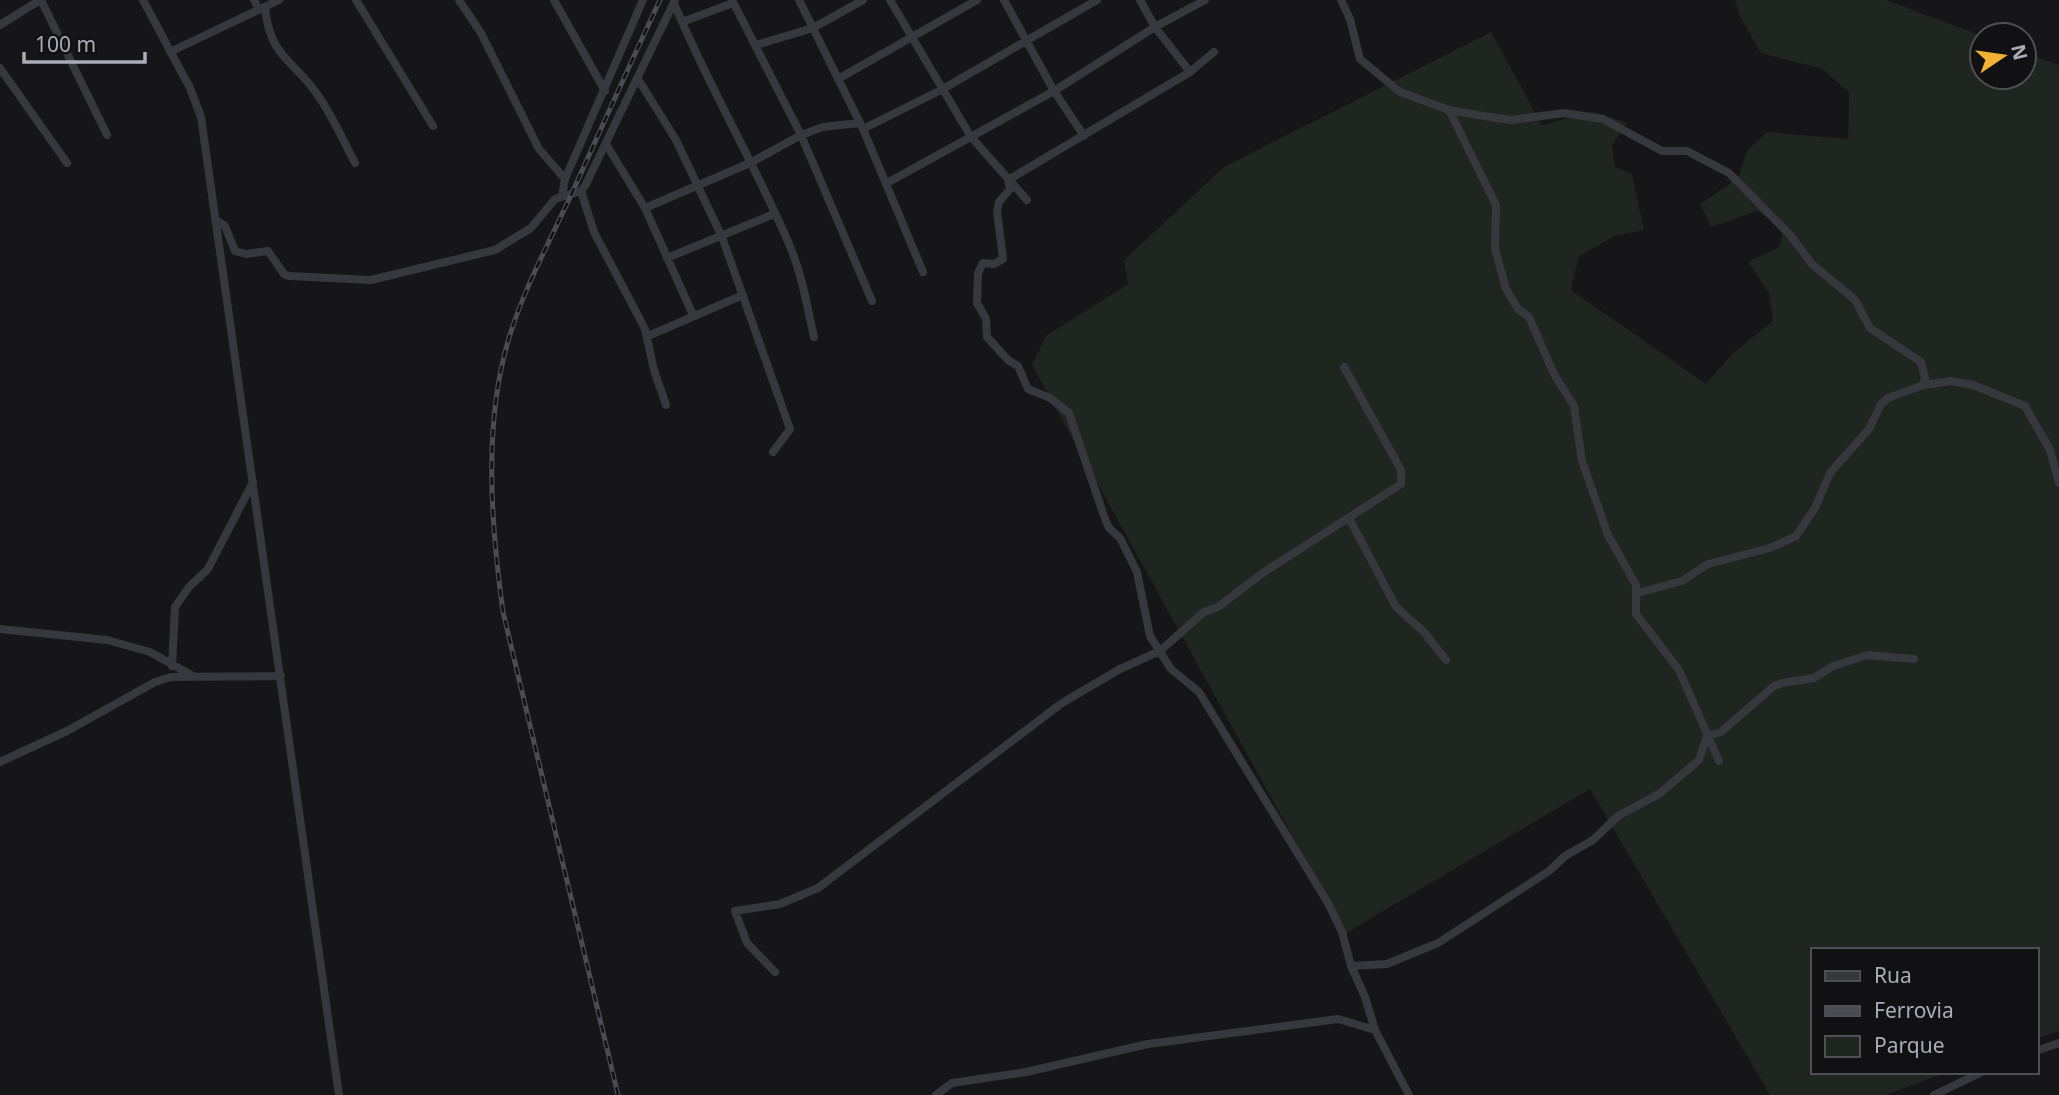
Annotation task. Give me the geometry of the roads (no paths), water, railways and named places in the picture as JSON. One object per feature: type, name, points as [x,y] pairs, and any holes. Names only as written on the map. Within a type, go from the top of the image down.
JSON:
[{"type":"street","points":[[0,25],[41,0],[107,135]]},
{"type":"street","points":[[143,0],[190,88],[201,117],[339,1095]]},
{"type":"street","points":[[254,0],[262,8],[275,46],[286,63],[317,94],[355,163]]},
{"type":"street","points":[[170,52],[279,0]]},
{"type":"street","points":[[356,0],[433,126]]},
{"type":"street","points":[[459,0],[481,33],[539,149],[565,179]]},
{"type":"street","points":[[554,0],[605,91]]},
{"type":"street","points":[[562,196],[565,179],[643,0]]},
{"type":"street","points":[[799,0],[887,183],[923,272]]},
{"type":"street","points":[[756,45],[813,28],[863,0]]},
{"type":"street","points":[[890,0],[971,137],[1027,200]]},
{"type":"street","points":[[838,79],[977,0]]},
{"type":"street","points":[[1004,0],[1054,91],[1084,136]]},
{"type":"street","points":[[645,208],[750,163],[802,135],[823,127],[861,126],[941,90],[1097,0]]},
{"type":"street","points":[[1140,0],[1155,27],[1191,72]]},
{"type":"street","points":[[887,183],[1054,91],[1155,27],[1205,0]]},
{"type":"street","points":[[1341,0],[1350,19],[1360,59],[1399,92],[1449,110],[1512,120],[1564,113],[1603,119],[1662,151],[1687,151],[1700,155],[1729,173],[1790,235],[1812,264],[1855,300],[1870,328],[1921,362],[1925,378],[1923,385]]},
{"type":"street","points":[[675,1],[696,57],[774,214],[802,282],[814,337]]},
{"type":"street","points":[[666,405],[654,370],[648,336],[594,232],[581,191],[675,1]]},
{"type":"street","points":[[682,22],[732,2],[802,135],[872,301]]},
{"type":"street","points":[[1008,180],[1191,72],[1214,52]]},
{"type":"street","points":[[0,68],[67,163]]},
{"type":"street","points":[[638,79],[676,140],[699,186],[722,237],[743,295],[790,429],[773,452]]},
{"type":"street","points":[[1449,110],[1496,205],[1495,249],[1506,289],[1518,309],[1529,317],[1554,374],[1572,399],[1582,461],[1595,500],[1637,593],[1636,614],[1679,670],[1719,761]]},
{"type":"street","points":[[606,144],[645,208],[693,315]]},
{"type":"street","points":[[1008,180],[1010,189],[999,202],[998,211],[1003,259],[994,264],[983,263],[978,274],[977,303],[986,319],[985,331],[1008,360],[1018,366],[1027,389],[1050,398],[1069,413],[1109,528],[1120,538],[1137,572],[1143,613],[1150,636],[1171,669],[1199,692],[1328,903],[1342,932],[1351,966],[1365,997],[1375,1030],[1409,1095]]},
{"type":"street","points":[[215,219],[225,226],[235,251],[246,254],[268,251],[284,274],[356,281],[386,277],[505,246],[531,228],[555,199],[581,191]]},
{"type":"street","points":[[667,258],[774,214]]},
{"type":"street","points":[[648,336],[743,295]]},
{"type":"street","points":[[775,972],[747,943],[735,911],[780,904],[818,888],[1062,703],[1120,668],[1160,651],[1204,612],[1219,607],[1264,572],[1401,484],[1403,475],[1344,367]]},
{"type":"street","points":[[1637,593],[1682,581],[1709,564],[1770,548],[1796,536],[1815,508],[1830,473],[1869,429],[1881,404],[1888,398],[1923,385],[1951,381],[1973,385],[2025,405],[2050,450],[2059,483]]},
{"type":"street","points":[[172,666],[175,607],[189,587],[208,569],[253,482]]},
{"type":"street","points":[[1349,518],[1396,607],[1424,632],[1446,660]]},
{"type":"street","points":[[1,629],[107,640],[150,652],[195,677]]},
{"type":"street","points":[[1707,736],[1721,732],[1774,686],[1782,683],[1814,678],[1833,666],[1868,655],[1914,659]]},
{"type":"street","points":[[0,762],[67,731],[141,688],[171,677],[281,676]]},
{"type":"street","points":[[1351,966],[1387,964],[1448,937],[1549,871],[1565,856],[1593,839],[1618,816],[1659,794],[1699,760],[1707,736]]},
{"type":"street","points":[[936,1095],[953,1083],[1026,1072],[1161,1042],[1338,1019],[1375,1030]]},
{"type":"street","points":[[2038,1050],[2059,1042]]},
{"type":"street","points":[[1940,1094],[1978,1074]]},
{"type":"railway","points":[[618,1095],[503,612],[495,544],[493,439],[495,404],[501,371],[522,301],[660,0]]}]
